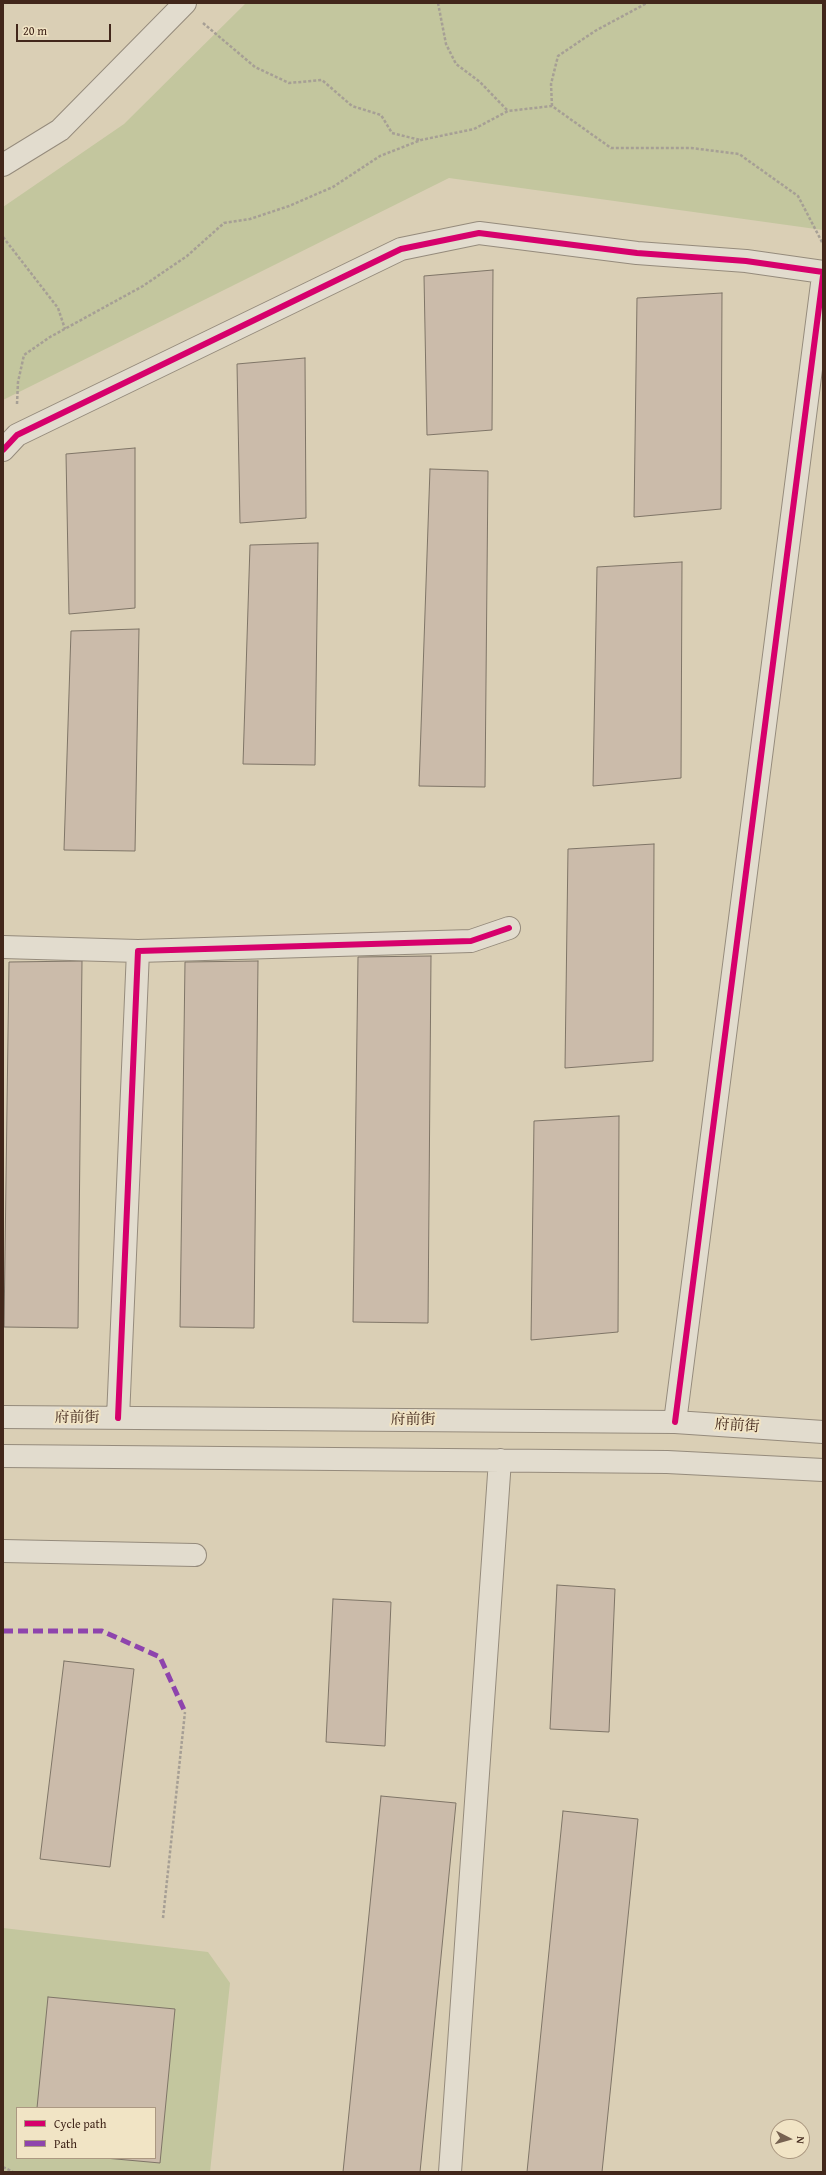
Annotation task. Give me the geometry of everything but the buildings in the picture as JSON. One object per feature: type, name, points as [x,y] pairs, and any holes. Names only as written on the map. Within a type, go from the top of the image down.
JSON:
[{"type":"street","points":[[3,165],[60,130],[184,4]]},
{"type":"street","points":[[10,443],[401,249],[478,232],[638,253],[746,261],[823,272]]},
{"type":"street","points":[[675,1422],[823,276]]},
{"type":"street","points":[[3,947],[138,951],[471,941],[509,928]]},
{"type":"street","points":[[118,1418],[138,951]]},
{"type":"street","name":"府前街","points":[[3,1418],[675,1422],[823,1432]]},
{"type":"street","points":[[3,1456],[667,1462],[823,1470]]},
{"type":"street","points":[[450,2172],[500,1460]]},
{"type":"street","points":[[3,1551],[195,1555]]},
{"type":"path","points":[[438,3],[446,44],[456,64],[480,82],[508,111]]},
{"type":"path","points":[[552,106],[551,84],[558,56],[595,31],[647,3]]},
{"type":"path","points":[[184,4],[255,67],[289,83],[322,80],[352,106],[381,116],[392,134],[421,140]]},
{"type":"path","points":[[10,443],[18,382],[24,355],[65,329],[143,286],[187,256],[224,223],[250,219],[289,206],[333,187],[380,156],[421,140],[474,129],[508,111],[552,106],[611,148],[691,148],[739,154],[798,196],[823,244]]},
{"type":"path","points":[[3,236],[58,308],[65,329]]},
{"type":"path","points":[[163,1918],[185,1712]]},
{"type":"path","points":[[3,2167],[13,2172]]},
{"type":"green space","points":[[246,3],[823,3],[823,230],[449,178],[3,400],[3,207],[124,124]]},
{"type":"green space","points":[[3,1928],[208,1952],[230,1983],[210,2172],[3,2172]]},
{"type":"marked path","points":[[3,1631],[102,1631],[160,1657],[185,1712]]},
{"type":"cycle path","points":[[3,450],[17,435],[401,249],[479,233],[637,253],[746,261],[823,272]]},
{"type":"cycle path","points":[[675,1422],[823,276]]},
{"type":"cycle path","points":[[118,1418],[138,951],[471,941],[509,928]]}]
